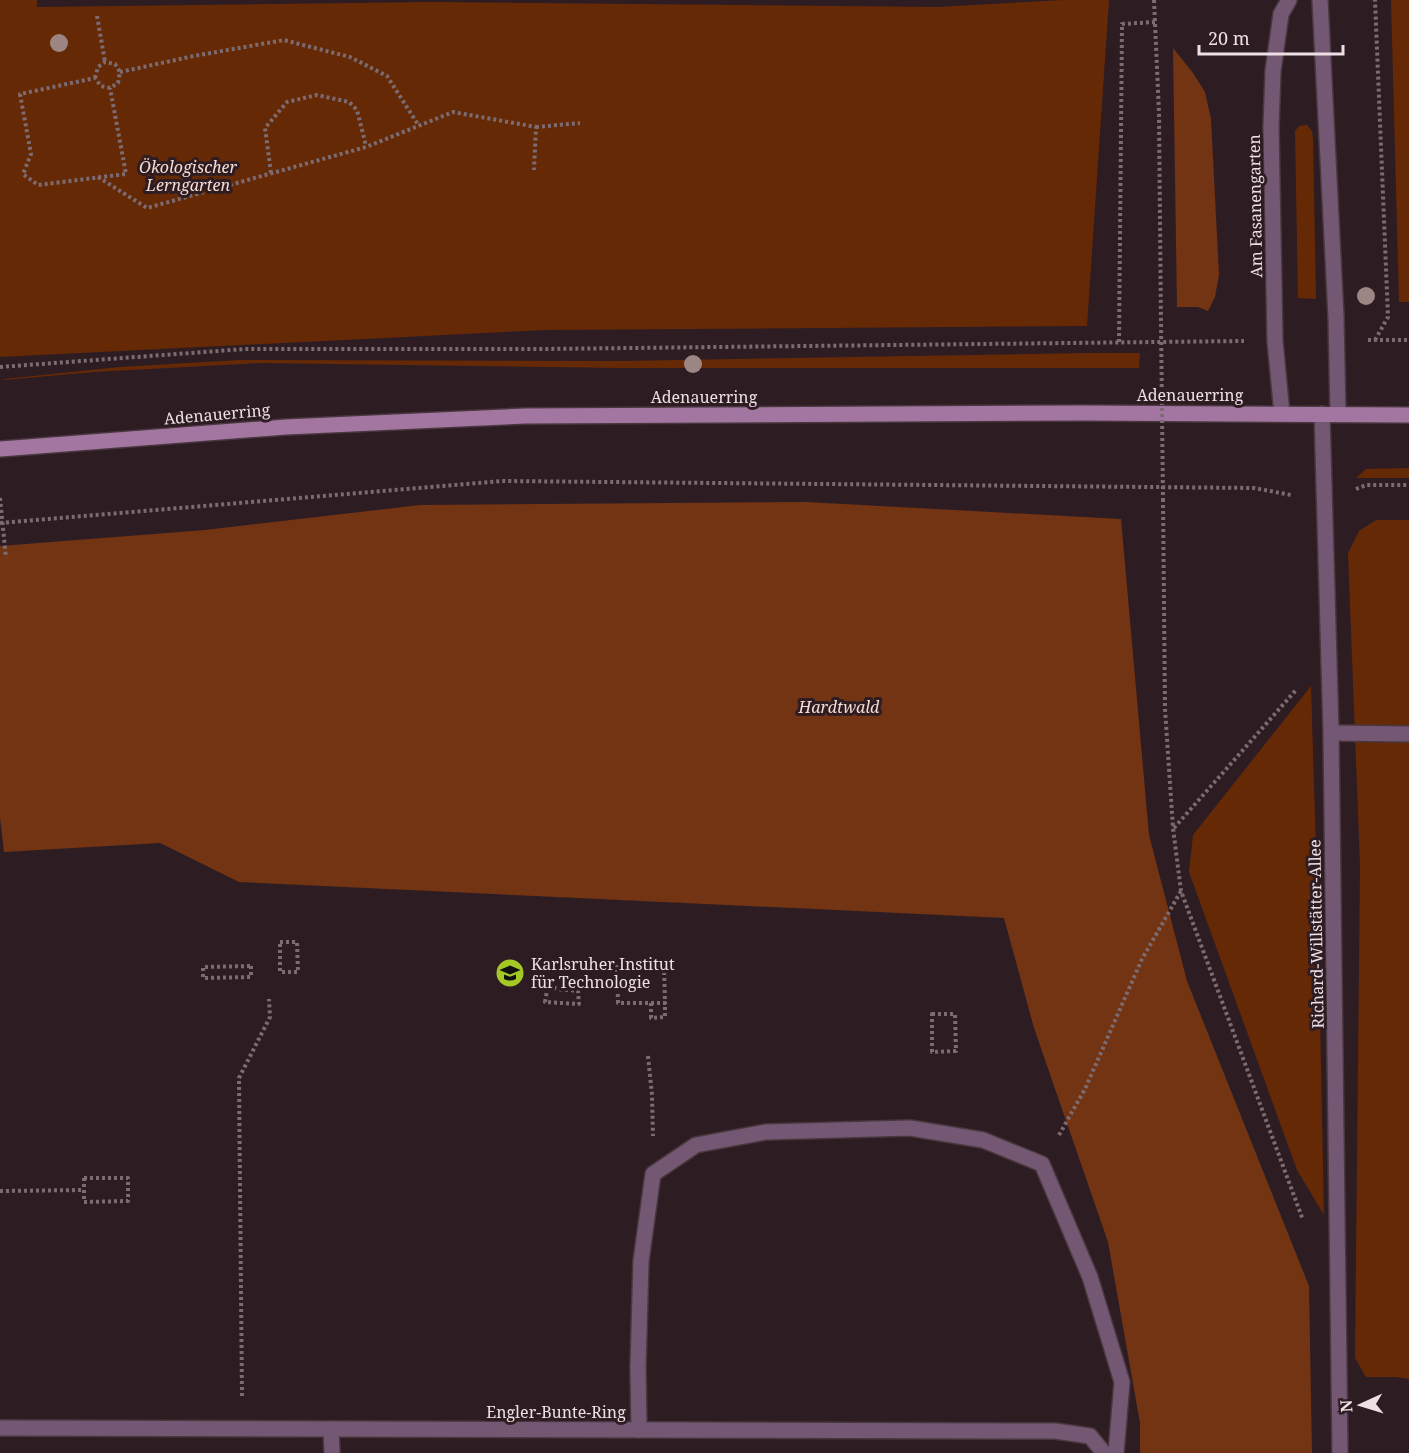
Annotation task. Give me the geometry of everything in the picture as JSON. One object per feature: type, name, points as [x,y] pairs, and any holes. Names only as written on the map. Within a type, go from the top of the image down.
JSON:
[{"type":"main road","name":"Adenauerring","points":[[0,449],[286,427],[525,416],[1073,413],[1409,415]]},
{"type":"street","name":"Am Fasanengarten","points":[[1282,414],[1275,341],[1271,127],[1274,71],[1281,14],[1289,0]]},
{"type":"street","points":[[1320,0],[1336,317],[1330,414]]},
{"type":"street","name":"Richard-Willstätter-Allee","points":[[1330,414],[1324,500],[1331,733],[1340,1453]]},
{"type":"street","points":[[1331,733],[1409,734]]},
{"type":"street","points":[[639,1430],[641,1262],[653,1173],[696,1145],[766,1132],[910,1128],[983,1140],[1042,1164],[1090,1277],[1122,1382],[1116,1453]]},
{"type":"street","name":"Engler-Bunte-Ring","points":[[0,1428],[1056,1431],[1090,1436],[1104,1453]]},
{"type":"street","points":[[331,1429],[333,1453]]},
{"type":"path","points":[[1154,0],[1159,113],[1165,709],[1173,828],[1181,891],[1305,1226]]},
{"type":"path","points":[[1375,0],[1388,317],[1375,340]]},
{"type":"path","points":[[97,16],[105,62]]},
{"type":"path","points":[[1119,342],[1122,24],[1155,22]]},
{"type":"path","points":[[120,72],[284,40],[350,57],[387,76],[419,126]]},
{"type":"path","points":[[105,62],[115,64],[120,72],[118,83],[110,88],[101,86],[95,78],[98,67],[105,62]]},
{"type":"path","points":[[95,78],[20,94],[31,154],[23,174],[38,185],[126,174],[110,88]]},
{"type":"path","points":[[271,173],[265,128],[288,102],[317,95],[349,102],[357,110],[366,147]]},
{"type":"path","points":[[98,177],[147,208],[366,147],[453,112],[536,127],[579,123]]},
{"type":"path","points":[[534,170],[536,127]]},
{"type":"path","points":[[0,367],[245,349],[1208,341]]},
{"type":"path","points":[[1,522],[501,481],[1254,488]]},
{"type":"path","points":[[1324,500],[1366,485],[1409,485]]},
{"type":"path","points":[[0,498],[6,558]]},
{"type":"path","points":[[1173,828],[1329,653]]},
{"type":"path","points":[[1042,1164],[1085,1089],[1142,959],[1181,891]]},
{"type":"path","points":[[280,942],[297,942],[298,972],[280,972],[280,942]]},
{"type":"path","points":[[251,966],[251,977],[203,978],[203,967],[251,966]]},
{"type":"path","points":[[651,1003],[651,1018],[665,1017],[665,1003],[664,966],[617,967],[618,1003],[651,1003],[665,1003]]},
{"type":"path","points":[[548,985],[578,991],[579,1004],[545,1002],[548,985]]},
{"type":"path","points":[[242,1429],[239,1078],[270,1017],[269,999]]},
{"type":"path","points":[[932,1014],[955,1014],[956,1051],[932,1052],[932,1014]]},
{"type":"path","points":[[648,1056],[652,1095]]},
{"type":"path","points":[[84,1178],[128,1178],[128,1201],[84,1202],[84,1190],[84,1178]]},
{"type":"path","points":[[0,1191],[84,1190]]},
{"type":"green space","name":"Ökologischer Lerngarten","points":[[0,0],[37,0],[37,7],[430,2],[937,7],[1063,0],[1109,0],[1087,326],[545,330],[0,357]]},
{"type":"green space","points":[[1391,0],[1409,0],[1409,302],[1399,302]]},
{"type":"green space","points":[[1173,48],[1205,92],[1211,119],[1219,275],[1215,297],[1208,311],[1198,307],[1177,307]]},
{"type":"green space","points":[[1307,125],[1312,131],[1313,139],[1316,299],[1298,298],[1295,131],[1299,126]]},
{"type":"green space","points":[[1140,353],[1139,368],[622,368],[262,363],[94,372],[4,380],[120,367],[239,360],[622,361]]},
{"type":"green space","points":[[1409,468],[1409,478],[1356,478],[1366,469]]},
{"type":"green space","name":"Hardtwald","points":[[806,502],[1121,519],[1149,835],[1187,981],[1309,1286],[1312,1453],[1140,1453],[1140,1423],[1108,1242],[1034,1028],[1004,918],[239,882],[160,843],[4,852],[0,817],[0,546],[205,530],[420,505]]},
{"type":"green space","points":[[1376,520],[1409,520],[1409,1379],[1366,1377],[1355,1358],[1360,866],[1348,553],[1359,531]]},
{"type":"green space","points":[[1311,686],[1324,1215],[1297,1170],[1189,872],[1193,835]]},
{"type":"place","name":"Karlsruher Institut für Technologie","points":[[510,973]]}]
